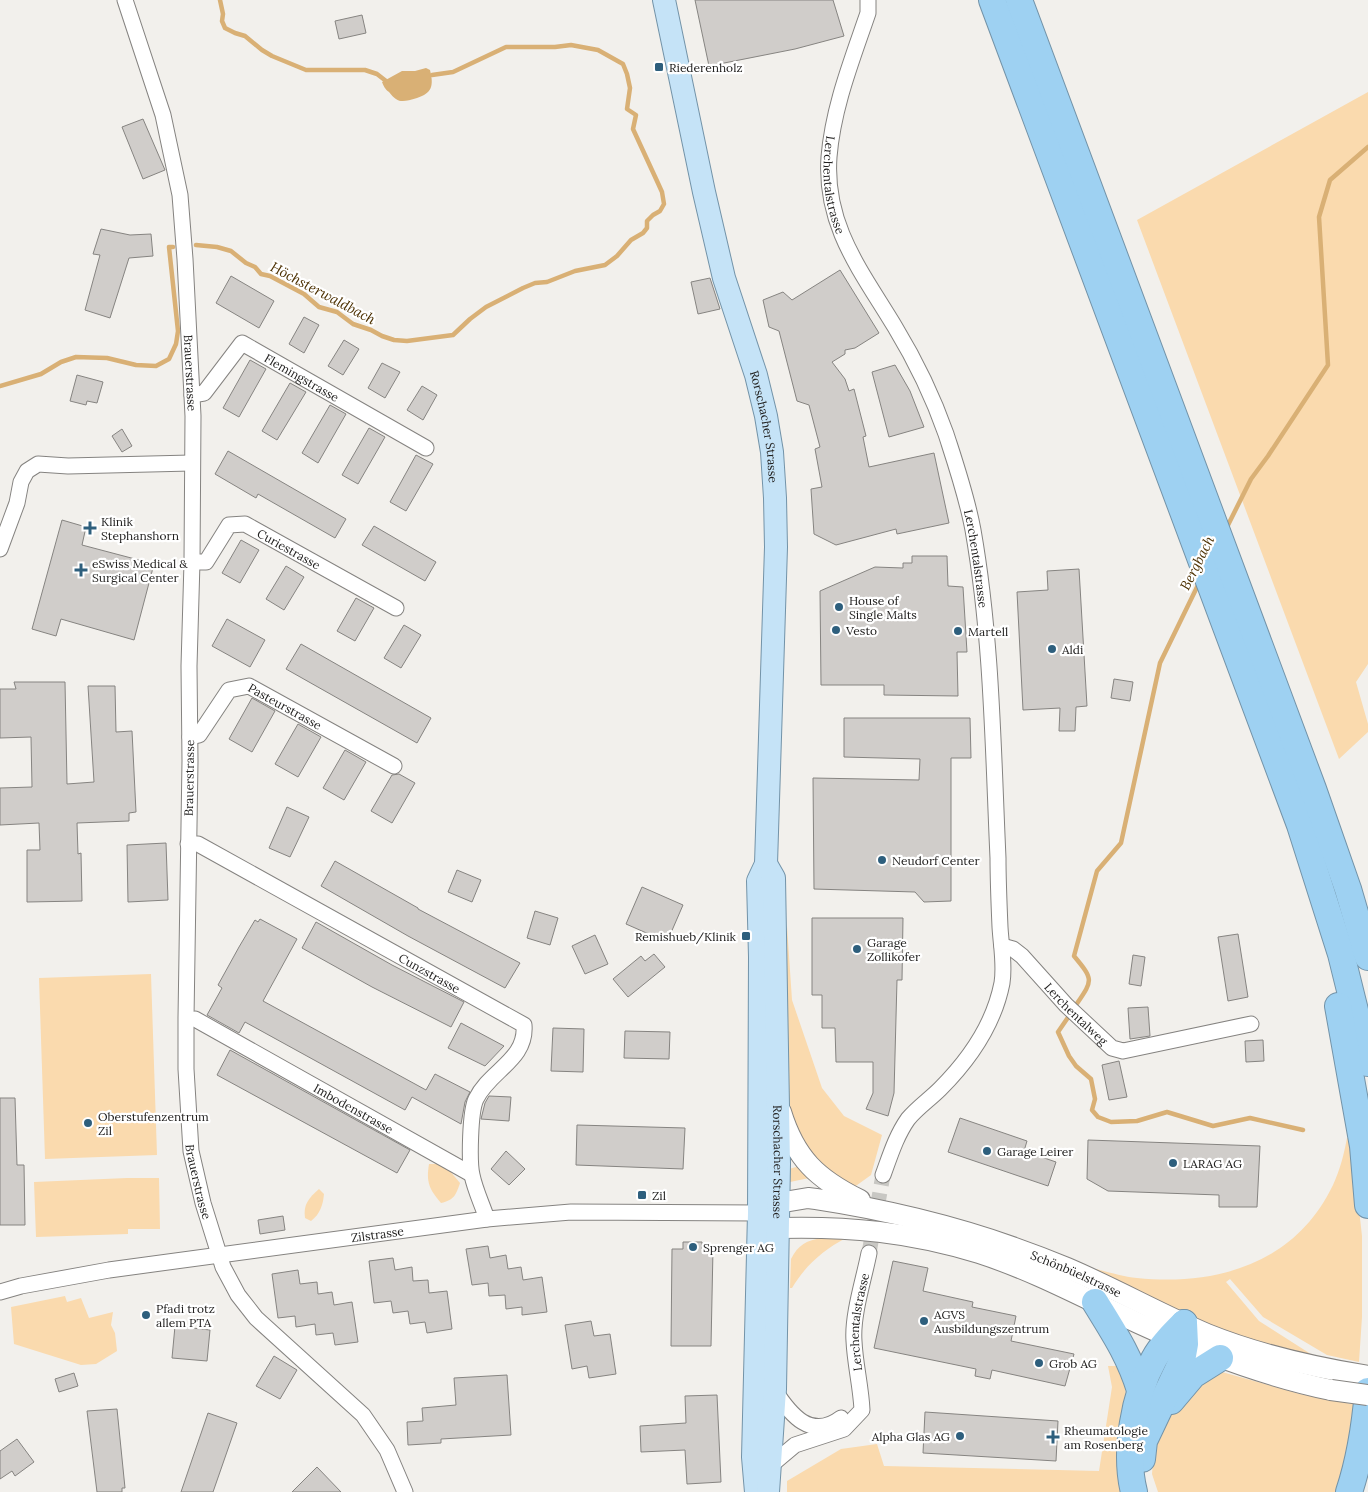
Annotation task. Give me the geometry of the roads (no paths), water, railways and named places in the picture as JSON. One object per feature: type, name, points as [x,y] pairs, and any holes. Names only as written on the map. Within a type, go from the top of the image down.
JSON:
[{"type":"highway","points":[[992,0],[1259,713],[1311,858],[1346,971],[1368,1063]]},
{"type":"highway","points":[[1019,0],[1284,709],[1348,889],[1368,957]]},
{"type":"highway","points":[[1311,858],[1363,1146],[1368,1205]]},
{"type":"highway","points":[[1095,1302],[1121,1342],[1132,1364],[1140,1390]]},
{"type":"highway","points":[[1134,1492],[1131,1480],[1131,1438],[1140,1390],[1154,1359],[1180,1335]]},
{"type":"highway","points":[[1148,1492],[1144,1483],[1142,1460],[1144,1441],[1182,1361],[1180,1335]]},
{"type":"highway","points":[[1144,1441],[1173,1396],[1193,1375],[1220,1358]]},
{"type":"highway","points":[[1348,1492],[1356,1470],[1365,1425],[1368,1393]]},
{"type":"main road","name":"Rorschacher Strasse","points":[[664,0],[724,278],[756,375],[772,452],[775,498],[775,556],[766,864],[758,881],[768,1208],[777,1228],[778,1269],[775,1391],[768,1492]]},
{"type":"main road","name":"Rorschacher Strasse","points":[[756,1492],[754,1457],[757,1265],[768,1208],[780,1109],[774,878],[766,864]]},
{"type":"main road","points":[[780,1109],[787,1133],[803,1159],[820,1177],[841,1191],[882,1211]]},
{"type":"main road","name":"Schönbüelstrasse","points":[[768,1208],[808,1198],[882,1211],[948,1226],[1002,1243],[1068,1268],[1220,1358],[1294,1382],[1368,1376]]},
{"type":"main road","name":"Schönbüelstrasse","points":[[777,1228],[836,1228],[880,1231],[946,1244],[1019,1268],[1095,1302],[1180,1335],[1266,1355],[1368,1393]]},
{"type":"street","name":"Brauerstrasse","points":[[125,0],[163,115],[180,196],[192,394],[192,562],[189,666],[190,737],[186,1059],[192,1152],[203,1203],[226,1276],[256,1318],[363,1415],[387,1450],[405,1492]]},
{"type":"street","name":"Lerchentalstrasse","points":[[868,0],[868,13],[836,111],[828,171],[831,195],[836,219],[856,267],[896,328],[935,405],[960,477],[972,528],[985,621],[993,738],[1002,946],[1002,981],[989,1022],[968,1058],[949,1080],[910,1117],[894,1143],[883,1175]]},
{"type":"street","name":"Flemingstrasse","points":[[192,394],[204,393],[242,343],[426,448]]},
{"type":"street","points":[[0,549],[17,502],[21,482],[27,471],[38,464],[68,466],[191,463]]},
{"type":"street","name":"Curiestrasse","points":[[192,562],[206,562],[229,524],[245,524],[396,608]]},
{"type":"street","name":"Pasteurstrasse","points":[[190,737],[199,735],[229,690],[250,686],[394,766]]},
{"type":"street","name":"Cunzstrasse","points":[[188,844],[198,844],[524,1025],[525,1034],[522,1045],[514,1056],[487,1082],[476,1099],[471,1115],[471,1174]]},
{"type":"street","name":"Lerchentalweg","points":[[1002,946],[1013,949],[1022,956],[1054,993],[1112,1048],[1123,1051],[1251,1024]]},
{"type":"street","name":"Imbodenstrasse","points":[[196,1019],[471,1174]]},
{"type":"street","points":[[471,1174],[487,1219]]},
{"type":"street","name":"Zilstrasse","points":[[0,1292],[21,1286],[109,1270],[487,1219],[571,1212],[768,1208]]},
{"type":"street","name":"Lerchentalstrasse","points":[[770,1466],[796,1445],[844,1429],[862,1410],[854,1328],[869,1253]]},
{"type":"street","points":[[775,1391],[793,1416],[803,1424],[814,1426],[826,1426],[838,1420],[847,1412],[861,1392]]},
{"type":"waterway","points":[[220,0],[223,14],[222,21],[225,28],[245,36],[272,56],[306,70],[365,70],[377,74],[386,81]]},
{"type":"waterway","name":"Höchsterwaldbach","points":[[196,245],[217,247],[231,251],[246,263],[255,267],[261,274],[270,276],[304,294],[319,307],[337,312],[353,324],[382,336],[394,340],[407,341],[453,335],[486,307],[523,288],[535,283],[547,282],[575,271],[605,265],[617,256],[631,240],[643,233],[647,228],[647,221],[660,211],[664,204],[662,192],[633,129],[636,115],[627,109],[630,88],[623,64],[598,50],[571,45],[555,47],[506,47],[453,72],[432,75]]},
{"type":"waterway","name":"Bergbach","points":[[1226,529],[1251,479],[1328,365],[1319,217],[1330,180],[1368,147]]},
{"type":"waterway","name":"Höchsterwaldbach","points":[[0,386],[41,374],[61,362],[76,357],[107,358],[136,365],[156,366],[169,359],[176,344],[178,331],[169,247],[173,247]]},
{"type":"waterway","name":"Bergbach","points":[[1076,1005],[1086,990],[1089,980],[1085,970],[1074,956],[1097,871],[1121,843],[1160,663],[1199,583]]},
{"type":"waterway","name":"Bergbach","points":[[1069,1016],[1058,1032],[1069,1056],[1076,1066],[1091,1079],[1095,1099],[1092,1110],[1098,1117],[1111,1122],[1137,1121],[1167,1112],[1213,1126],[1250,1118],[1303,1130]]},
{"type":"tunnel","points":[[869,1253],[883,1175]]},
{"type":"place","name":"Riederenholz","points":[[659,67]]},
{"type":"place","name":"Klinik Stephanshorn","points":[[90,528]]},
{"type":"place","name":"eSwiss Medical & Surgical Center","points":[[81,570]]},
{"type":"place","name":"House of Single Malts","points":[[839,607]]},
{"type":"place","name":"Vesto","points":[[836,630]]},
{"type":"place","name":"Martell","points":[[958,631]]},
{"type":"place","name":"Aldi","points":[[1052,649]]},
{"type":"place","name":"Neudorf Center","points":[[882,860]]},
{"type":"place","name":"Remishueb/Klinik","points":[[746,936]]},
{"type":"place","name":"Garage Zollikofer","points":[[857,949]]},
{"type":"place","name":"Oberstufenzentrum Zil","points":[[88,1123]]},
{"type":"place","name":"Garage Leirer","points":[[987,1151]]},
{"type":"place","name":"LARAG AG","points":[[1173,1163]]},
{"type":"place","name":"Zil","points":[[642,1195]]},
{"type":"place","name":"Sprenger AG","points":[[693,1247]]},
{"type":"place","name":"Pfadi trotz allem PTA","points":[[146,1315]]},
{"type":"place","name":"AGVS Ausbildungszentrum","points":[[924,1321]]},
{"type":"place","name":"Grob AG","points":[[1039,1363]]},
{"type":"place","name":"Alpha Glas AG","points":[[960,1436]]},
{"type":"place","name":"Rheumatologie am Rosenberg","points":[[1053,1437]]}]
